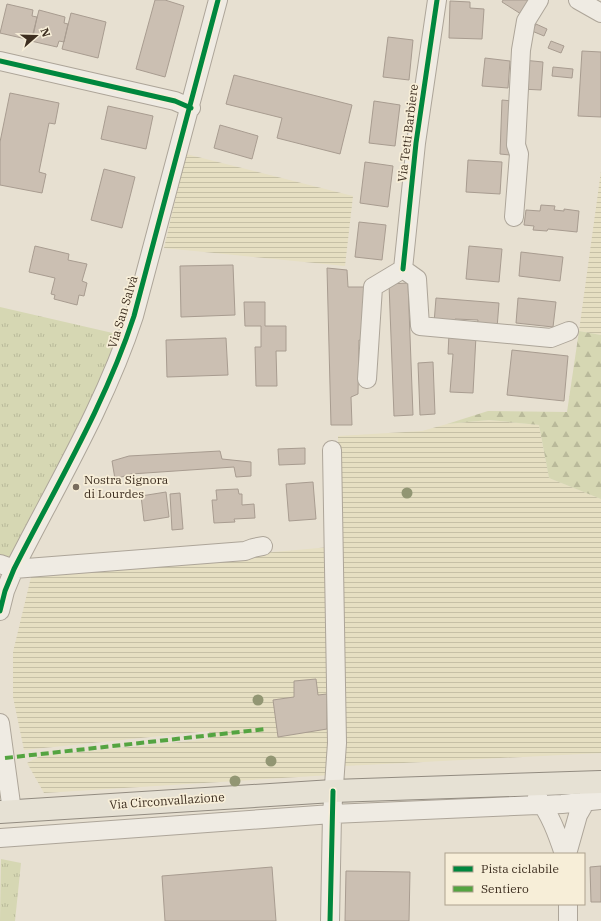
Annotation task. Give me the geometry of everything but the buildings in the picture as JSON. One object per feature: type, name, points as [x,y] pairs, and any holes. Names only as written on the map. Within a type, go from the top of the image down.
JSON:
[{"type":"main road","name":"Via Circonvallazione","points":[[6,811],[333,791],[528,785],[596,791]]},
{"type":"street","name":"Via San Salvà","points":[[0,611],[5,591],[7,566],[102,397],[125,345],[191,108],[218,0]]},
{"type":"street","name":"Via Tetti Barbiere","points":[[403,269],[416,143],[437,0]]},
{"type":"street","points":[[514,218],[519,154],[516,145],[521,50],[526,21],[539,0]]},
{"type":"street","points":[[578,0],[601,14]]},
{"type":"street","points":[[0,61],[175,101],[191,108]]},
{"type":"street","points":[[368,379],[373,287],[403,269],[417,279],[420,326],[551,338],[569,331]]},
{"type":"street","points":[[330,921],[332,814],[336,743],[332,450]]},
{"type":"street","points":[[7,566],[245,551],[263,546]]},
{"type":"street","points":[[0,723],[6,811]]},
{"type":"street","points":[[528,785],[544,805],[554,825],[565,853]]},
{"type":"street","points":[[0,838],[332,814],[544,805],[596,791]]},
{"type":"street","points":[[565,853],[578,815],[596,791]]},
{"type":"street","points":[[568,905],[568,921]]},
{"type":"shaded area","points":[[186,154],[353,196],[345,266],[164,248]]},
{"type":"shaded area","points":[[601,171],[601,335],[579,331]]},
{"type":"shaded area","points":[[489,420],[539,425],[549,478],[601,499],[601,753],[345,766],[338,546],[338,436],[422,431],[447,424]]},
{"type":"shaded area","points":[[330,547],[331,775],[44,793],[27,763],[40,756],[210,739],[209,731],[24,750],[13,697],[13,652],[32,573]]},
{"type":"green space","points":[[0,307],[117,334],[99,386],[4,572],[0,572]]},
{"type":"green space","points":[[579,331],[601,335],[601,499],[549,478],[539,425],[489,420],[447,424],[488,411],[567,412]]},
{"type":"green space","points":[[1,859],[21,863],[15,921],[0,921]]},
{"type":"marked path","points":[[5,758],[266,729]]},
{"type":"cycle path","points":[[0,611],[5,591],[14,569],[79,445],[109,381],[134,316],[218,0]]},
{"type":"cycle path","points":[[403,269],[416,143],[437,0]]},
{"type":"cycle path","points":[[0,61],[175,101],[191,108]]},
{"type":"cycle path","points":[[330,921],[333,791]]},
{"type":"place","name":"Nostra Signora di Lourdes","points":[[76,487]]}]
